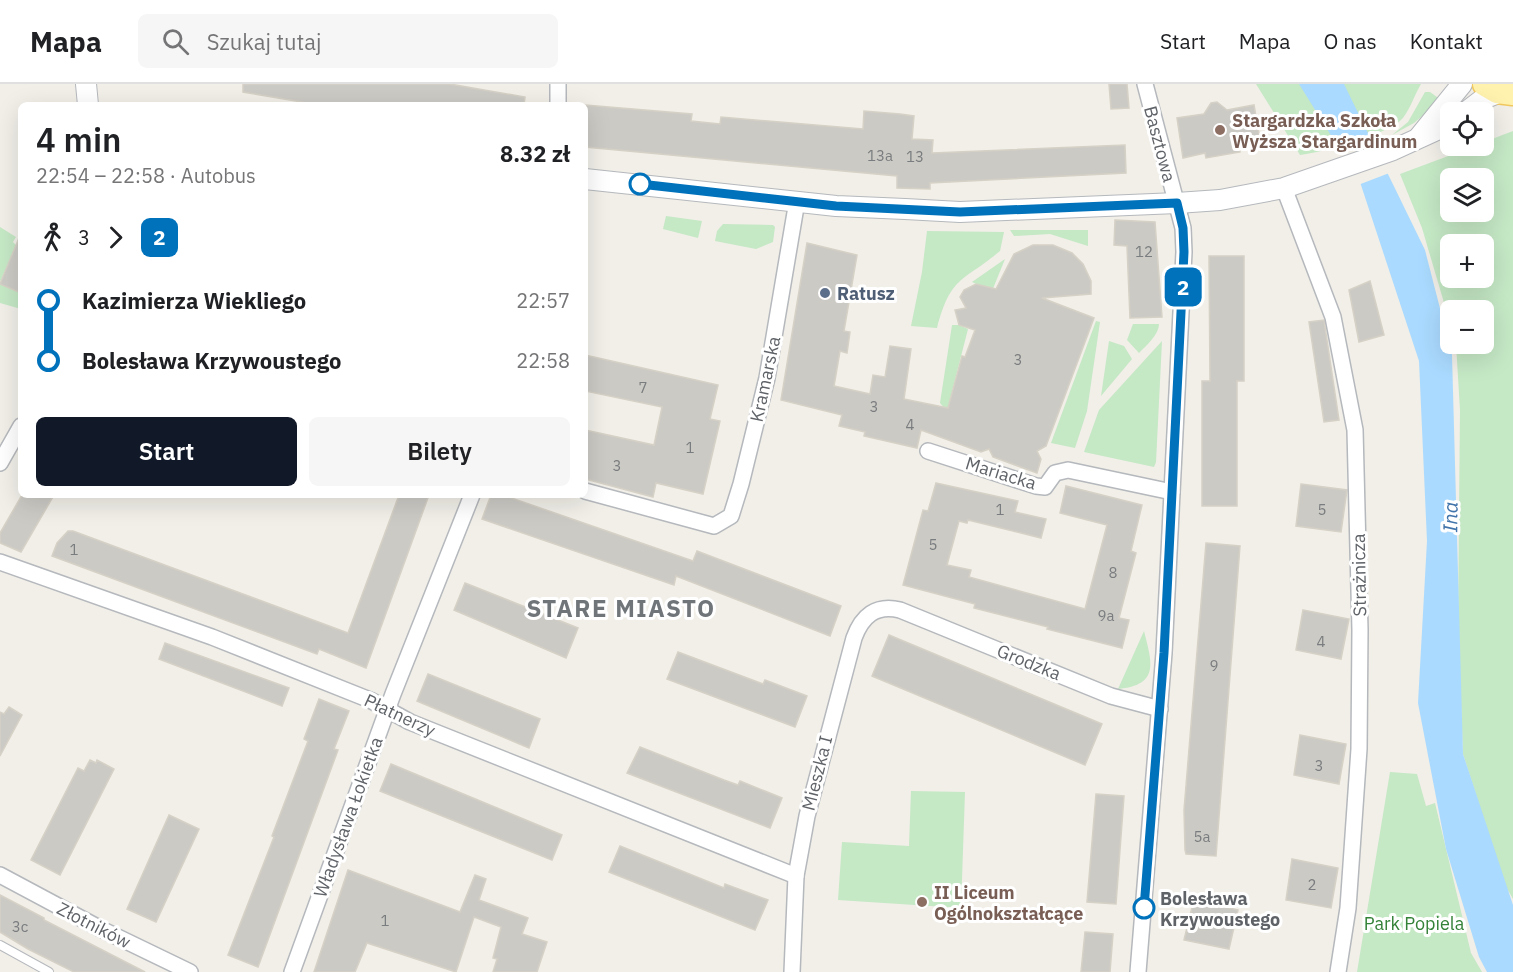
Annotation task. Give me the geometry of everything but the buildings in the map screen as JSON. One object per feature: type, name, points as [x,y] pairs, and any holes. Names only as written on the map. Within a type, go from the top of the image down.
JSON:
[{"type":"street","points":[[86,84],[88,102]]},
{"type":"street","points":[[558,84],[558,102]]},
{"type":"street","name":"Basztowa","points":[[1145,84],[1177,203]]},
{"type":"street","points":[[1419,137],[1462,84]]},
{"type":"street","points":[[1479,102],[1500,90]]},
{"type":"street","points":[[588,178],[798,201],[960,212],[1177,203],[1221,200],[1284,188],[1393,150],[1440,128]]},
{"type":"street","name":"Strażnicza","points":[[1284,188],[1334,317],[1355,430],[1360,630],[1359,749],[1348,908],[1338,972]]},
{"type":"street","name":"Kramarska","points":[[588,492],[714,526],[725,521],[735,509],[767,378],[798,201]]},
{"type":"street","points":[[1138,972],[1160,709],[1172,492],[1184,252],[1183,228],[1177,203]]},
{"type":"street","points":[[0,463],[18,431]]},
{"type":"street","name":"Mariacka","points":[[928,451],[1036,486],[1045,487],[1055,473],[1068,470],[1172,492]]},
{"type":"street","name":"Władysława Łokietka","points":[[292,972],[387,711],[471,498]]},
{"type":"street","name":"Płatnerzy","points":[[0,562],[212,638],[370,700],[387,711],[796,876]]},
{"type":"street","name":"Mieszka I","points":[[792,972],[796,876],[821,753],[854,638],[860,622],[868,614],[890,608],[900,610]]},
{"type":"street","name":"Grodzka","points":[[900,610],[1111,696],[1160,709]]},
{"type":"street","name":"Złotników","points":[[0,875],[101,929],[190,972]]},
{"type":"lane","points":[[0,945],[49,972]]},
{"type":"green space","points":[[1256,84],[1421,84],[1403,118],[1384,131],[1355,142],[1300,155]]},
{"type":"green space","points":[[1425,92],[1430,92],[1441,100],[1414,123],[1392,135],[1408,122]]},
{"type":"green space","points":[[1513,131],[1513,899],[1505,885],[1463,754],[1458,625],[1460,410],[1457,354],[1494,354],[1494,300],[1443,300],[1422,228],[1400,174],[1448,156],[1494,156],[1494,138]]},
{"type":"green space","points":[[666,216],[702,221],[698,238],[663,229]]},
{"type":"green space","points":[[723,224],[773,225],[775,227],[773,242],[756,249],[715,241],[717,231]]},
{"type":"green space","points":[[0,227],[16,237],[13,242],[16,245],[0,282]]},
{"type":"green space","points":[[1010,230],[1088,230],[1088,246],[1050,234],[1014,236]]},
{"type":"green space","points":[[927,231],[1004,232],[1000,251],[967,275],[953,289],[942,311],[937,328],[911,326],[922,272]]},
{"type":"green space","points":[[1005,259],[992,291],[972,282]]},
{"type":"green space","points":[[0,284],[18,292],[18,308],[0,303]]},
{"type":"green space","points":[[1096,321],[1100,322],[1087,411],[1075,448],[1051,443]]},
{"type":"green space","points":[[1133,324],[1159,324],[1155,335],[1139,353],[1127,340]]},
{"type":"green space","points":[[952,325],[968,329],[947,411],[940,403]]},
{"type":"green space","points":[[1109,341],[1124,346],[1132,359],[1101,396]]},
{"type":"green space","points":[[1162,341],[1154,467],[1084,452],[1099,410]]},
{"type":"green space","points":[[1144,631],[1150,671],[1141,683],[1118,689]]},
{"type":"green space","name":"Park Popiela","points":[[1390,772],[1417,774],[1426,806],[1435,803],[1471,953],[1482,972],[1357,972]]},
{"type":"green space","points":[[911,791],[965,792],[961,908],[838,900],[842,842],[909,846]]},
{"type":"water","name":"Ina","points":[[1299,84],[1344,84],[1425,250],[1440,308],[1440,354],[1452,355],[1463,754],[1513,905],[1513,972],[1487,972],[1479,957],[1446,849],[1418,703],[1427,541],[1419,361],[1360,182]]},
{"type":"pier","points":[[1373,135],[1392,172],[1358,185],[1336,150]]},
{"type":"bus line","name":"2","points":[[640,184],[836,206],[960,212],[1177,203],[1183,228],[1184,252],[1172,524],[1162,690],[1144,908]]},
{"type":"place","name":"Stargardzka Szkoła Wyższa Stargardinum","points":[[1220,130]]},
{"type":"place","name":"Ratusz","points":[[825,293]]},
{"type":"place","name":"II Liceum Ogólnokształcące","points":[[922,902]]},
{"type":"place","name":"Bolesława Krzywoustego","points":[[1144,908]]},
{"type":"district","name":"STARE MIASTO","points":[[621,608]]}]
